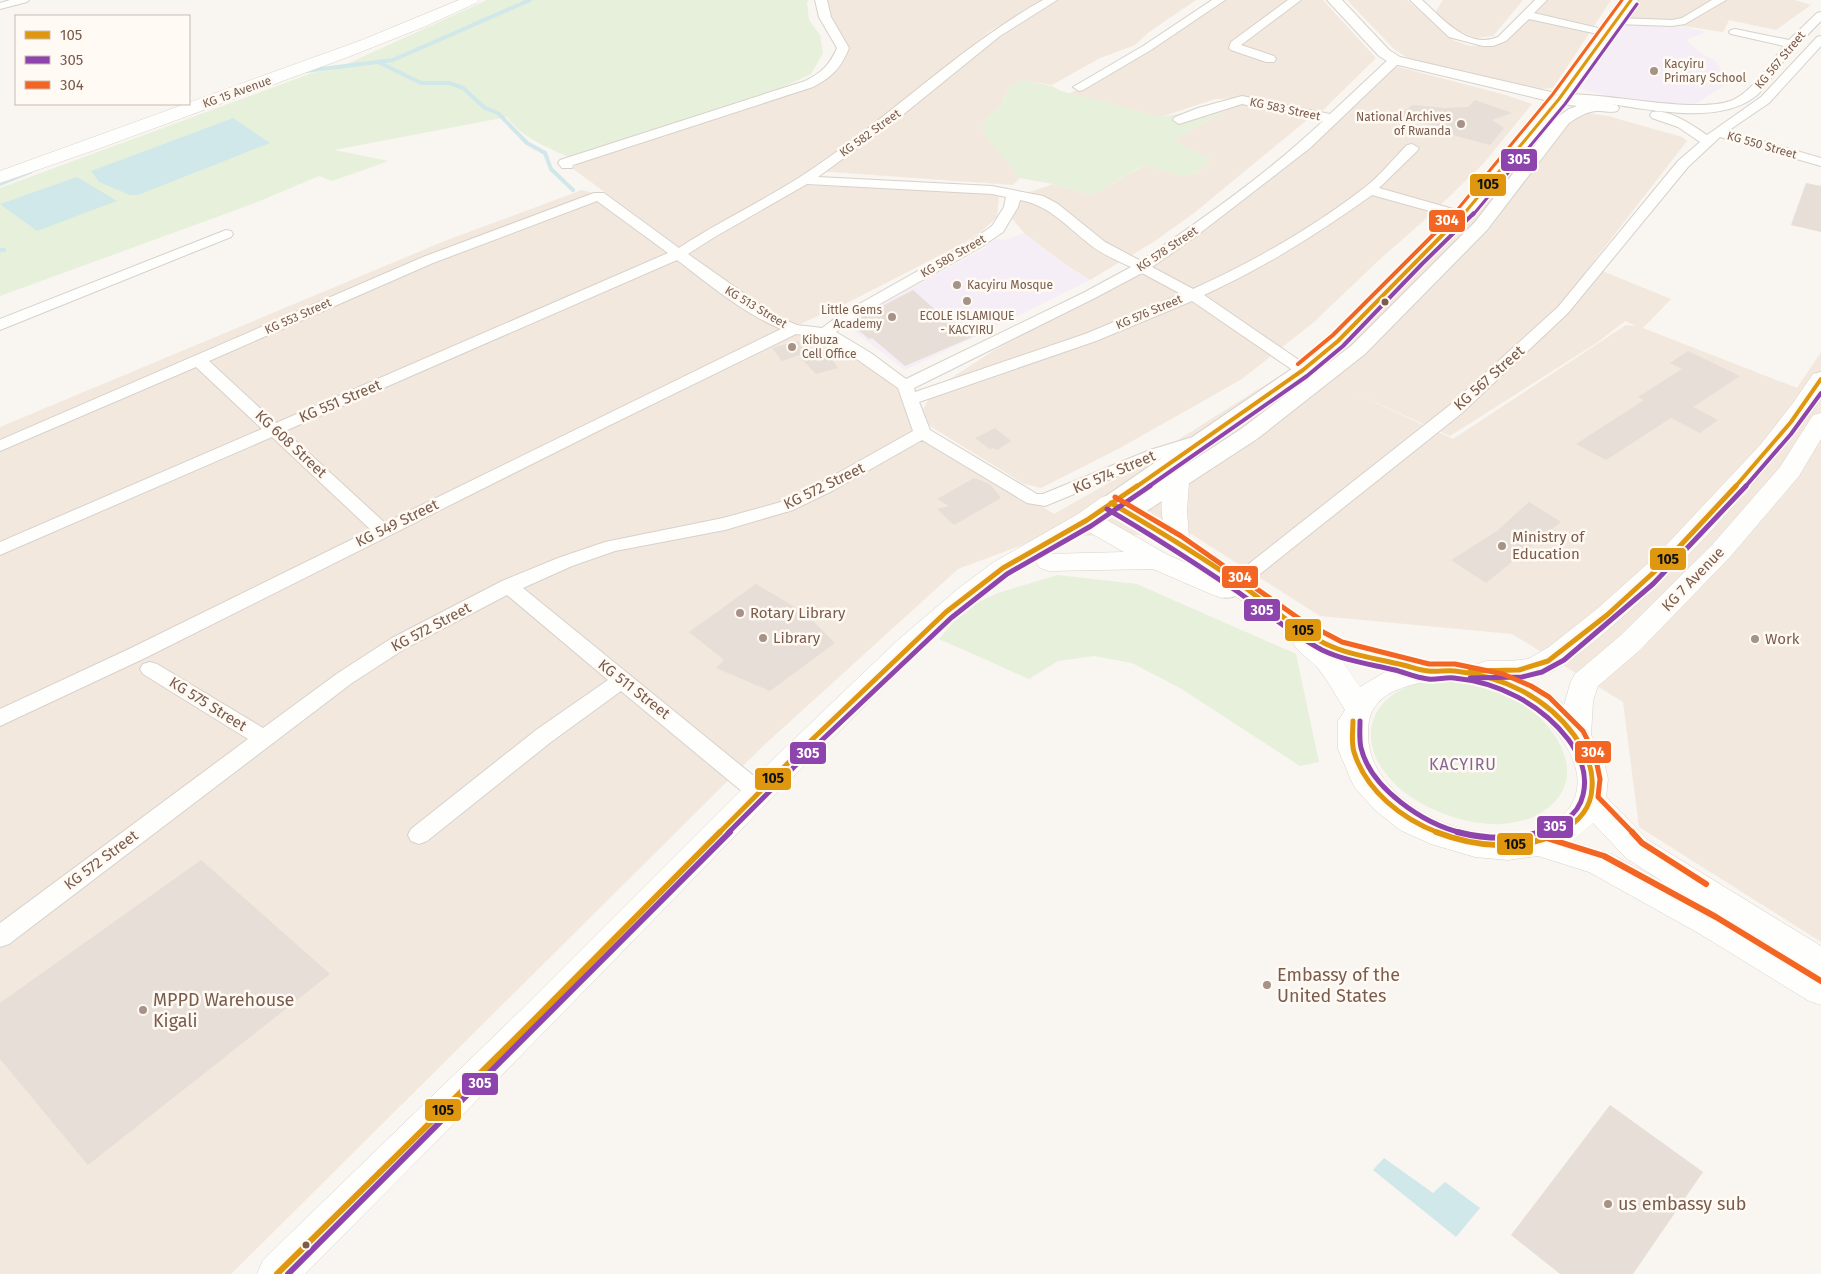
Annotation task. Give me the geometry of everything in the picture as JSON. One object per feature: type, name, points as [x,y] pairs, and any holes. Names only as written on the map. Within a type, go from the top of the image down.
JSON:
[{"type":"main road","name":"KG 15 Avenue","points":[[0,177],[72,153],[352,49],[471,0]]},
{"type":"main road","name":"KG 7 Avenue","points":[[1576,736],[1579,701],[1585,681],[1630,643],[1721,551],[1790,471],[1806,430],[1804,406],[1821,379]]},
{"type":"main road","name":"KG 7 Avenue","points":[[1441,671],[1518,672],[1549,660],[1605,617],[1650,577],[1700,526],[1806,430]]},
{"type":"main road","points":[[1177,483],[1174,510],[1177,542]]},
{"type":"main road","points":[[968,594],[1049,562],[1120,508],[1177,542],[1233,588],[1326,658],[1338,674],[1359,710]]},
{"type":"main road","points":[[1096,525],[1157,560],[1233,588],[1339,650],[1501,681],[1527,692],[1544,703],[1576,736],[1588,757],[1593,779],[1590,800],[1582,815],[1571,826],[1555,837],[1538,843],[1508,847],[1475,844],[1442,835],[1411,821],[1392,806],[1366,780],[1352,749],[1353,721],[1367,696],[1393,678],[1441,671]]},
{"type":"main road","points":[[277,1274],[534,1020],[758,792],[908,647],[968,594],[1004,568],[1096,525]]},
{"type":"main road","points":[[1049,562],[1157,560]]},
{"type":"main road","points":[[1590,800],[1637,849],[1821,964]]},
{"type":"main road","points":[[1538,843],[1600,863],[1712,924],[1821,990]]},
{"type":"street","points":[[0,6],[23,0]]},
{"type":"street","points":[[567,165],[565,163],[779,94],[821,78],[838,63],[843,48],[825,17],[822,0]]},
{"type":"street","name":"KG 582 Street","points":[[679,254],[708,235],[806,180],[901,110],[996,34],[1019,18],[1051,0]]},
{"type":"street","points":[[1079,87],[1147,48],[1219,0]]},
{"type":"street","points":[[1270,58],[1235,48],[1235,44],[1295,0]]},
{"type":"street","points":[[1334,0],[1384,53],[1395,60]]},
{"type":"street","points":[[1416,0],[1439,15],[1453,35],[1469,40],[1493,42],[1502,39],[1541,0]]},
{"type":"street","points":[[1120,508],[1177,483],[1249,434],[1358,350],[1481,226],[1555,117],[1559,99],[1631,0]]},
{"type":"street","points":[[1616,21],[1672,23],[1685,21],[1720,0]]},
{"type":"street","points":[[1528,15],[1607,33]]},
{"type":"street","name":"KG 567 Street","points":[[1559,99],[1600,99],[1680,110],[1725,106],[1747,98],[1792,44],[1821,15]]},
{"type":"street","points":[[1735,32],[1792,44]]},
{"type":"street","name":"KG 567 Street","points":[[1233,588],[1248,574],[1456,409],[1563,310],[1683,164],[1712,137],[1764,100],[1821,39]]},
{"type":"street","name":"KG 567 Street","points":[[1395,60],[1525,92],[1602,108]]},
{"type":"street","name":"KG 578 Street","points":[[908,393],[1142,267],[1190,234],[1306,145],[1395,60]]},
{"type":"street","name":"KG 583 Street","points":[[1179,120],[1202,111],[1242,100],[1334,119]]},
{"type":"street","points":[[1555,117],[1602,108]]},
{"type":"street","name":"KG 550 Street","points":[[1602,108],[1663,116],[1712,137],[1821,162]]},
{"type":"street","points":[[1663,116],[1746,114]]},
{"type":"street","name":"KG 574 Street","points":[[1120,508],[1204,440],[1303,370],[1338,342],[1462,216],[1555,117]]},
{"type":"street","name":"KG 576 Street","points":[[908,393],[1041,357],[1192,294],[1251,266],[1336,216],[1370,190],[1412,148]]},
{"type":"street","points":[[806,180],[992,190],[1014,196],[1038,199],[1053,207],[1100,245],[1192,294],[1303,370]]},
{"type":"street","points":[[1370,190],[1462,216]]},
{"type":"street","name":"KG 513 Street","points":[[599,196],[730,292],[771,319],[794,329],[825,333],[837,338],[865,356],[908,393]]},
{"type":"street","name":"KG 553 Street","points":[[0,446],[428,260],[599,196]]},
{"type":"street","name":"KG 580 Street","points":[[825,333],[843,319],[976,244],[998,229],[1011,207],[1014,196]]},
{"type":"street","points":[[0,326],[226,234]]},
{"type":"street","name":"KG 551 Street","points":[[0,549],[679,254]]},
{"type":"street","points":[[1417,260],[1440,266]]},
{"type":"street","name":"KG 549 Street","points":[[0,718],[136,654],[382,530],[794,329]]},
{"type":"street","points":[[1338,342],[1358,350]]},
{"type":"street","name":"KG 608 Street","points":[[198,360],[382,530]]},
{"type":"street","points":[[908,393],[922,433]]},
{"type":"street","name":"KG 574 Street","points":[[922,433],[1024,495],[1033,499],[1045,500],[1156,454],[1204,440]]},
{"type":"street","name":"KG 572 Street","points":[[0,937],[345,678],[399,643],[509,586],[565,562],[612,546],[725,524],[787,506],[828,486],[922,433]]},
{"type":"street","name":"KG 511 Street","points":[[509,586],[621,681],[701,742],[758,792]]},
{"type":"street","name":"KG 575 Street","points":[[150,669],[265,739]]},
{"type":"street","points":[[419,836],[536,741],[582,706],[621,681]]},
{"type":"shaded area","points":[[827,0],[1046,0],[991,30],[896,107],[808,172],[680,248],[572,168],[586,159],[821,83],[838,68],[845,45],[833,25]]},
{"type":"shaded area","points":[[1053,0],[1196,0],[1149,32],[1135,45],[1100,58],[1052,85],[1021,80],[1010,86],[1000,106],[983,122],[1003,155],[1020,178],[1013,185],[817,171],[984,41]]},
{"type":"shaded area","points":[[1221,0],[1323,0],[1376,58],[1322,111],[1257,98],[1215,99],[1161,117],[1069,94],[1130,60]]},
{"type":"shaded area","points":[[1347,0],[1407,0],[1455,41],[1470,46],[1492,45],[1531,6],[1533,0],[1611,0],[1553,88],[1540,89],[1411,60],[1395,50]]},
{"type":"shaded area","points":[[1443,0],[1523,0],[1493,36],[1475,38],[1440,23],[1435,13]]},
{"type":"shaded area","points":[[1637,0],[1795,0],[1811,5],[1776,30],[1729,20],[1723,32],[1683,26],[1674,22],[1622,19]]},
{"type":"shaded area","name":"Kacyiru Primary School","points":[[1617,22],[1676,25],[1706,32],[1686,40],[1705,56],[1715,60],[1729,83],[1690,107],[1634,102],[1577,88],[1611,29]]},
{"type":"shaded area","points":[[1395,66],[1506,95],[1532,104],[1483,164],[1314,322],[1242,379],[1120,448],[1041,488],[1024,484],[920,420],[926,435],[945,444],[1054,514],[1121,476],[1295,366],[1298,368],[1501,177],[1554,120],[1581,112],[1608,116],[1682,137],[1687,141],[1590,266],[1671,299],[1643,328],[1797,388],[1821,352],[1821,942],[1639,827],[1623,702],[1512,634],[1320,616],[1188,532],[1167,537],[1119,534],[1041,538],[958,569],[763,746],[231,1274],[0,1274],[0,427],[447,240],[582,190],[603,196],[685,252],[800,185],[872,188],[922,186],[989,192],[999,195],[997,217],[981,232],[962,244],[845,304],[798,325],[781,322],[828,332],[903,385],[919,418],[933,390],[993,351],[1071,308],[1215,217]],"holes":[[[1625,321],[1636,326],[1626,325],[1453,439],[1350,391],[1450,436],[1598,342]]]},
{"type":"shaded area","points":[[1240,101],[1313,115],[1194,213],[1155,241],[1090,280],[1063,263],[1024,233],[1010,216],[1024,194],[1053,184],[1092,195],[1145,165],[1179,176],[1198,173],[1211,159],[1174,141]]},
{"type":"shaded area","name":"ECOLE ISLAMIQUE - KACYIRU","points":[[1024,233],[1063,263],[1090,280],[905,370],[845,324],[987,247],[983,245],[992,239],[1005,240]]},
{"type":"green space","points":[[487,0],[809,0],[807,3],[809,20],[820,35],[823,53],[811,74],[758,99],[568,157],[527,136],[507,117],[334,150],[389,161],[332,181],[319,176],[255,203],[0,296],[0,188],[312,73],[336,69]]},
{"type":"green space","points":[[1021,80],[1052,86],[1061,91],[1161,117],[1235,104],[1174,141],[1211,159],[1198,173],[1179,176],[1144,165],[1092,195],[1053,184],[1020,178],[983,133],[983,122],[1000,106],[1010,86]]},
{"type":"green space","points":[[1057,575],[1137,584],[1296,654],[1319,762],[1300,766],[1180,688],[1132,663],[1094,656],[1058,661],[1029,679],[939,639],[966,608],[998,593]]},
{"type":"green space","points":[[1450,680],[1481,686],[1512,697],[1529,708],[1544,722],[1556,737],[1564,754],[1567,771],[1564,787],[1554,803],[1535,816],[1526,819],[1503,824],[1478,823],[1450,816],[1420,803],[1402,790],[1387,775],[1377,760],[1372,746],[1371,732],[1374,718],[1380,707],[1404,689],[1423,682]]},
{"type":"water","points":[[233,118],[270,143],[138,195],[130,195],[99,182],[91,171]]},
{"type":"water","points":[[77,177],[117,201],[37,231],[0,204]]},
{"type":"water","points":[[1384,1158],[1433,1193],[1445,1182],[1480,1208],[1456,1237],[1373,1170]]},
{"type":"building","name":"National Archives of Rwanda","points":[[1475,100],[1512,113],[1492,120],[1504,128],[1490,145],[1445,133],[1443,127],[1394,118],[1413,105],[1445,108],[1468,107]]},
{"type":"building","points":[[1806,183],[1821,186],[1821,232],[1791,225]]},
{"type":"building","points":[[913,290],[950,323],[953,321],[977,335],[905,366],[872,338],[869,339],[850,323]]},
{"type":"building","points":[[798,341],[809,352],[782,361],[772,348]]},
{"type":"building","points":[[1688,351],[1740,376],[1693,407],[1718,420],[1700,433],[1671,418],[1606,460],[1576,444],[1644,400],[1638,397],[1682,369],[1670,363]]},
{"type":"building","points":[[826,352],[838,368],[816,374],[801,358]]},
{"type":"building","points":[[995,428],[1011,441],[997,450],[990,449],[975,438]]},
{"type":"building","points":[[974,478],[990,484],[1001,498],[954,525],[937,509],[949,506],[937,499]]},
{"type":"building","name":"Ministry of Education","points":[[1529,502],[1561,522],[1486,583],[1451,560],[1497,531]]},
{"type":"building","name":"Library","points":[[756,584],[805,613],[835,643],[770,691],[716,668],[724,660],[689,632]]},
{"type":"building","name":"MPPD Warehouse Kigali","points":[[201,860],[330,974],[88,1165],[0,1059],[0,1003]]},
{"type":"building","name":"us embassy sub","points":[[1610,1105],[1703,1172],[1633,1274],[1560,1274],[1511,1235]]},
{"type":"waterway","points":[[306,71],[393,60],[530,0]]},
{"type":"waterway","points":[[380,63],[421,83],[449,83],[463,88],[485,108],[498,113],[527,143],[545,153],[551,169],[573,190]]},
{"type":"waterway","points":[[0,184],[30,172]]},
{"type":"transit line","name":"304","points":[[1298,364],[1333,335],[1457,211],[1553,94],[1622,0]]},
{"type":"transit line","name":"105","points":[[277,1274],[534,1020],[799,752],[946,612],[1003,568],[1087,520],[1204,440],[1303,370],[1338,341],[1417,259],[1462,216],[1559,99],[1631,0]]},
{"type":"transit line","name":"305","points":[[288,1274],[539,1025],[804,757],[951,618],[1007,574],[1091,526],[1208,446],[1307,376],[1343,346],[1422,264],[1468,221],[1565,104],[1637,4]]},
{"type":"transit line","name":"105","points":[[1470,671],[1519,670],[1548,661],[1607,615],[1664,563],[1734,488],[1791,422],[1821,379]]},
{"type":"transit line","name":"305","points":[[1470,678],[1522,677],[1532,675],[1552,668],[1570,656],[1636,600],[1686,550],[1780,447],[1821,393]]},
{"type":"transit line","name":"304","points":[[1115,497],[1181,536],[1304,622],[1342,642],[1429,664],[1455,664],[1503,674],[1531,686],[1549,697],[1583,731],[1595,755],[1600,779],[1598,797],[1642,843],[1706,884]]},
{"type":"transit line","name":"105","points":[[1111,503],[1206,561],[1279,614],[1332,647],[1423,670],[1473,673],[1508,684],[1541,702],[1568,727],[1587,756],[1593,779],[1589,803],[1583,814],[1569,827],[1552,836],[1525,844],[1496,846],[1466,842],[1437,833],[1410,819],[1386,801],[1367,779],[1353,749],[1353,721]]},
{"type":"transit line","name":"305","points":[[1107,509],[1186,557],[1298,636],[1329,653],[1428,679],[1452,678],[1472,681],[1505,692],[1536,708],[1561,730],[1576,750],[1585,778],[1582,800],[1577,810],[1565,821],[1550,829],[1527,836],[1502,839],[1477,837],[1452,831],[1428,821],[1407,808],[1388,791],[1373,772],[1363,754],[1360,741],[1360,721]]},
{"type":"transit line","name":"304","points":[[1540,836],[1604,856],[1716,917],[1821,981]]},
{"type":"place","name":"Kacyiru Primary School","points":[[1654,71]]},
{"type":"place","name":"National Archives of Rwanda","points":[[1461,124]]},
{"type":"place","name":"Kacyiru Mosque","points":[[957,285]]},
{"type":"place","name":"ECOLE ISLAMIQUE - KACYIRU","points":[[967,301]]},
{"type":"place","name":"Little Gems Academy","points":[[892,317]]},
{"type":"place","name":"Kibuza Cell Office","points":[[792,347]]},
{"type":"place","name":"Ministry of Education","points":[[1502,546]]},
{"type":"place","name":"Rotary Library","points":[[740,613]]},
{"type":"place","name":"Library","points":[[763,638]]},
{"type":"place","name":"Work","points":[[1755,639]]},
{"type":"place","name":"Embassy of the United States","points":[[1267,985]]},
{"type":"place","name":"MPPD Warehouse Kigali","points":[[143,1010]]},
{"type":"place","name":"us embassy sub","points":[[1608,1204]]},
{"type":"district","name":"KACYIRU","points":[[1463,764]]}]
